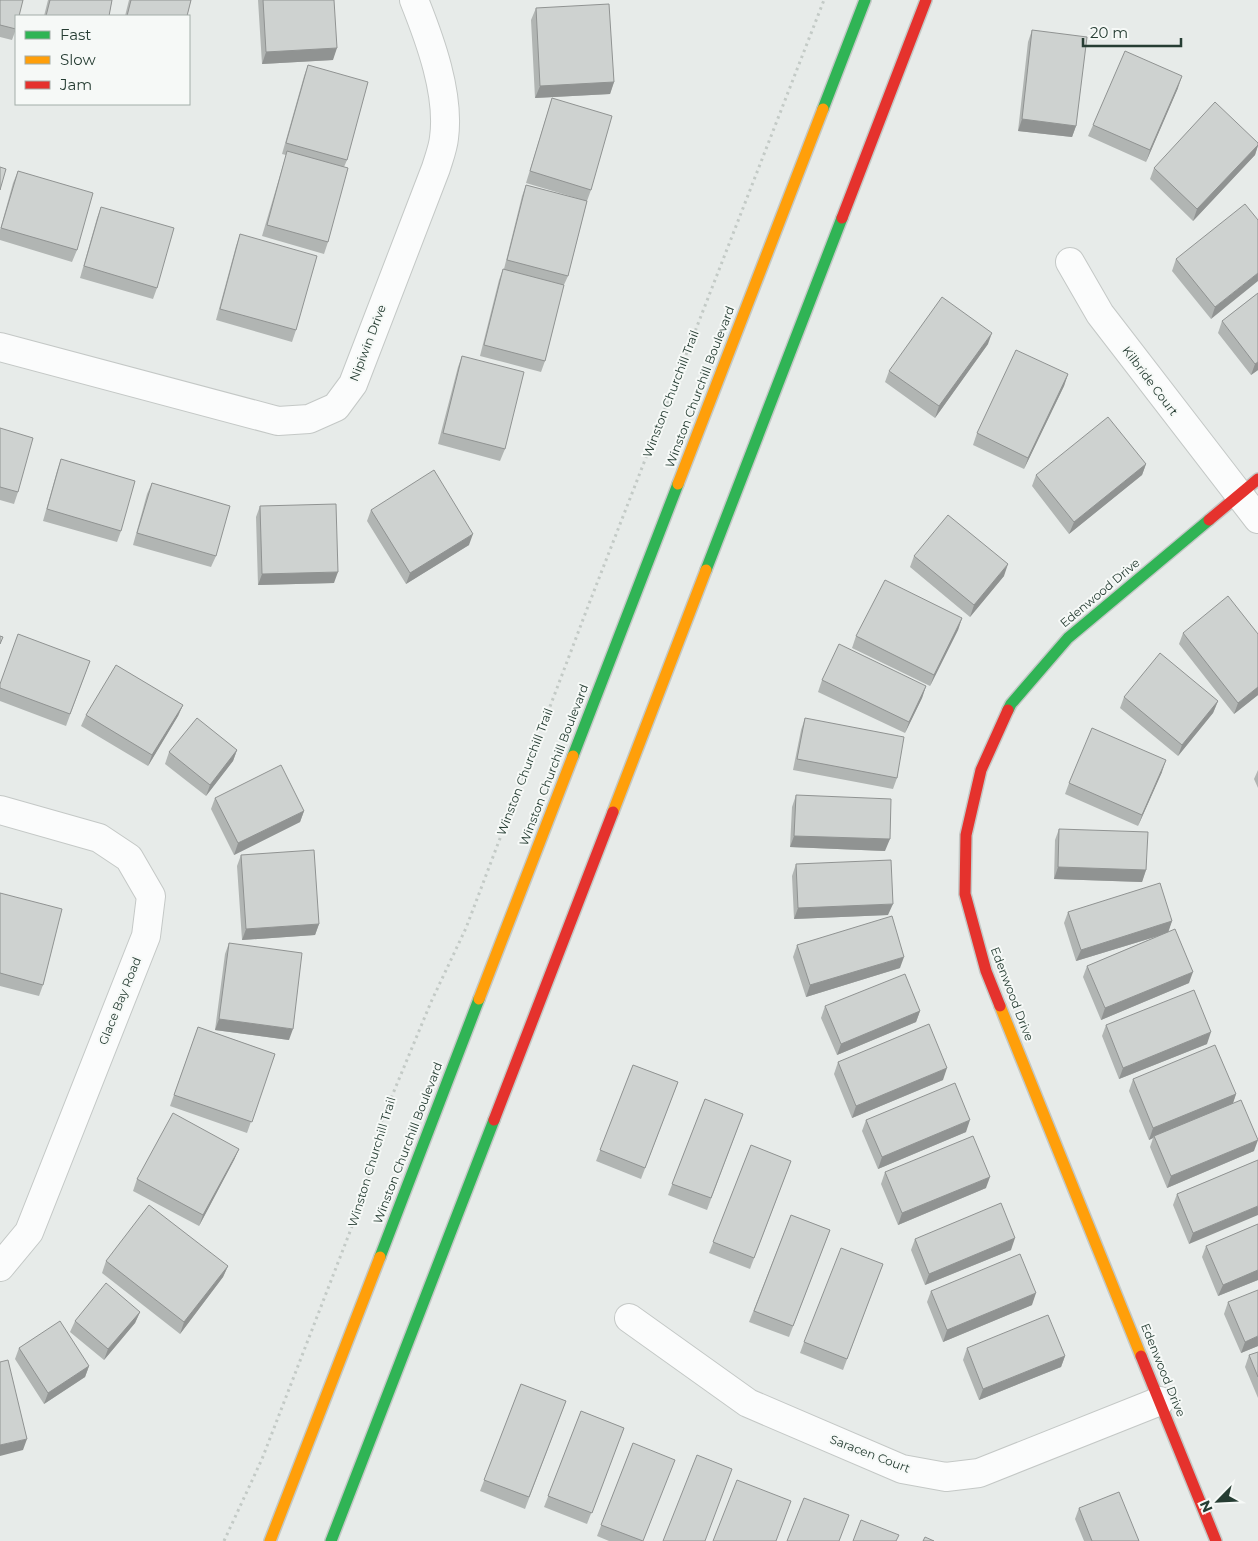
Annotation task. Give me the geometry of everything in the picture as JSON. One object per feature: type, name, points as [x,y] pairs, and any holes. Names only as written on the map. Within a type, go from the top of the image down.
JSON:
[{"type":"main road","name":"Winston Churchill Boulevard","points":[[270,1541],[865,0]]},
{"type":"main road","points":[[331,1541],[926,0]]},
{"type":"main road","name":"Edenwood Drive","points":[[1216,1541],[986,970],[965,894],[966,835],[981,770],[1012,704],[1068,638],[1248,487]]},
{"type":"street","name":"Nipiwin Drive","points":[[0,347],[278,421],[309,418],[336,407],[353,384],[436,168],[444,137],[442,96],[432,46],[414,0]]},
{"type":"street","name":"Kilbride Court","points":[[1070,262],[1100,314],[1248,487],[1258,519]]},
{"type":"street","name":"Glace Bay Road","points":[[0,810],[99,838],[129,858],[151,896],[146,936],[29,1232],[0,1267]]},
{"type":"street","name":"Saracen Court","points":[[629,1318],[748,1404],[902,1469],[946,1477],[979,1473],[1160,1401]]},
{"type":"path","name":"Winston Churchill Trail","points":[[224,1541],[262,1460],[363,1198],[382,1120],[431,1002],[466,928],[590,600],[824,0]]},
{"type":"building","points":[[0,0],[23,0],[19,15],[15,15],[15,29],[0,25]]},
{"type":"building","points":[[50,0],[112,0],[109,15],[46,15]]},
{"type":"building","points":[[131,0],[191,0],[187,15],[127,15]]},
{"type":"building","points":[[263,0],[334,0],[337,48],[266,52]]},
{"type":"building","points":[[609,4],[614,82],[540,86],[536,8]]},
{"type":"building","points":[[1032,30],[1087,37],[1076,126],[1022,119]]},
{"type":"building","points":[[1125,51],[1182,76],[1150,150],[1093,125]]},
{"type":"building","points":[[308,65],[368,82],[347,160],[286,143]]},
{"type":"building","points":[[552,98],[612,116],[591,190],[530,171]]},
{"type":"building","points":[[1215,102],[1258,145],[1197,209],[1154,168]]},
{"type":"building","points":[[287,151],[348,168],[328,242],[267,225]]},
{"type":"building","points":[[0,167],[6,169],[0,190]]},
{"type":"building","points":[[18,171],[93,193],[77,250],[1,228]]},
{"type":"building","points":[[526,185],[587,201],[568,276],[507,260]]},
{"type":"building","points":[[1245,204],[1258,220],[1258,273],[1215,307],[1176,259]]},
{"type":"building","points":[[101,207],[174,228],[157,288],[84,266]]},
{"type":"building","points":[[240,234],[317,256],[296,330],[220,309]]},
{"type":"building","points":[[503,269],[564,285],[545,361],[484,345]]},
{"type":"building","points":[[1258,293],[1258,362],[1255,364],[1222,321]]},
{"type":"building","points":[[942,297],[992,333],[939,406],[889,371]]},
{"type":"building","points":[[1016,350],[1068,374],[1028,458],[977,433]]},
{"type":"building","points":[[462,356],[524,372],[505,449],[443,433]]},
{"type":"building","points":[[1108,417],[1146,464],[1074,522],[1036,475]]},
{"type":"building","points":[[0,428],[33,438],[18,492],[0,487]]},
{"type":"building","points":[[61,459],[135,481],[121,531],[47,509]]},
{"type":"building","points":[[434,470],[473,534],[410,573],[371,510]]},
{"type":"building","points":[[152,483],[230,506],[216,556],[137,533]]},
{"type":"building","points":[[336,504],[338,572],[262,574],[260,506]]},
{"type":"building","points":[[948,515],[1008,564],[974,605],[914,556]]},
{"type":"building","points":[[885,580],[962,618],[934,675],[856,636]]},
{"type":"building","points":[[1228,596],[1258,634],[1258,687],[1238,703],[1183,633]]},
{"type":"building","points":[[18,634],[90,661],[70,714],[0,688]]},
{"type":"building","points":[[839,644],[926,686],[909,722],[822,680]]},
{"type":"building","points":[[1160,653],[1218,701],[1182,745],[1124,697]]},
{"type":"building","points":[[116,665],[183,705],[152,755],[86,715]]},
{"type":"building","points":[[197,718],[237,750],[210,785],[169,752]]},
{"type":"building","points":[[805,718],[904,737],[897,778],[797,759]]},
{"type":"building","points":[[1092,728],[1166,760],[1142,815],[1069,783]]},
{"type":"building","points":[[281,765],[304,811],[238,843],[215,798]]},
{"type":"building","points":[[796,795],[891,799],[890,839],[794,836]]},
{"type":"building","points":[[1059,829],[1148,832],[1146,870],[1058,867]]},
{"type":"building","points":[[314,850],[319,924],[246,929],[241,855]]},
{"type":"building","points":[[891,860],[893,904],[798,908],[796,864]]},
{"type":"building","points":[[1160,883],[1172,921],[1081,950],[1068,912]]},
{"type":"building","points":[[0,893],[62,909],[43,985],[0,973]]},
{"type":"building","points":[[892,916],[904,957],[810,985],[797,945]]},
{"type":"building","points":[[1175,929],[1193,972],[1105,1008],[1087,966]]},
{"type":"building","points":[[229,943],[302,953],[293,1029],[219,1019]]},
{"type":"building","points":[[905,974],[920,1011],[841,1044],[825,1006]]},
{"type":"building","points":[[1194,990],[1211,1032],[1123,1068],[1106,1025]]},
{"type":"building","points":[[929,1024],[947,1068],[856,1106],[838,1062]]},
{"type":"building","points":[[198,1027],[275,1054],[252,1122],[174,1095]]},
{"type":"building","points":[[1215,1045],[1236,1094],[1153,1128],[1133,1079]]},
{"type":"building","points":[[633,1065],[678,1082],[645,1168],[600,1150]]},
{"type":"building","points":[[955,1083],[970,1120],[882,1157],[866,1120]]},
{"type":"building","points":[[705,1099],[743,1114],[711,1198],[672,1184]]},
{"type":"building","points":[[1241,1100],[1258,1140],[1171,1176],[1154,1136]]},
{"type":"building","points":[[173,1113],[239,1149],[203,1215],[137,1179]]},
{"type":"building","points":[[973,1136],[990,1177],[902,1213],[885,1172]]},
{"type":"building","points":[[751,1145],[791,1161],[754,1258],[713,1242]]},
{"type":"building","points":[[1258,1160],[1258,1206],[1193,1233],[1177,1194]]},
{"type":"building","points":[[1001,1203],[1015,1238],[929,1274],[915,1239]]},
{"type":"building","points":[[149,1205],[228,1266],[184,1322],[106,1261]]},
{"type":"building","points":[[791,1215],[830,1230],[793,1326],[754,1311]]},
{"type":"building","points":[[1258,1224],[1258,1270],[1223,1285],[1206,1246]]},
{"type":"building","points":[[841,1248],[883,1264],[847,1359],[804,1342]]},
{"type":"building","points":[[1020,1254],[1036,1293],[947,1330],[931,1291]]},
{"type":"building","points":[[106,1283],[140,1312],[108,1349],[75,1321]]},
{"type":"building","points":[[1258,1290],[1258,1336],[1245,1342],[1228,1302]]},
{"type":"building","points":[[1048,1315],[1065,1356],[983,1389],[967,1348]]},
{"type":"building","points":[[60,1321],[89,1366],[48,1393],[19,1348]]},
{"type":"building","points":[[1258,1352],[1258,1377],[1249,1355]]},
{"type":"building","points":[[8,1360],[27,1439],[0,1445],[0,1362]]},
{"type":"building","points":[[521,1384],[566,1401],[529,1497],[484,1480]]},
{"type":"building","points":[[581,1411],[624,1428],[592,1513],[548,1496]]},
{"type":"building","points":[[633,1443],[675,1460],[643,1541],[601,1525]]},
{"type":"building","points":[[697,1455],[732,1469],[705,1541],[663,1541]]},
{"type":"building","points":[[737,1480],[791,1501],[776,1541],[713,1541]]},
{"type":"building","points":[[1119,1492],[1139,1541],[1092,1541],[1079,1508]]},
{"type":"building","points":[[804,1498],[849,1515],[839,1541],[787,1541]]},
{"type":"building","points":[[861,1520],[899,1535],[896,1541],[853,1541]]},
{"type":"building","points":[[925,1537],[934,1541],[923,1541]]},
{"type":"traffic: fast","points":[[823,109],[865,0]]},
{"type":"traffic: fast","points":[[706,570],[842,218]]},
{"type":"traffic: fast","points":[[573,756],[678,484]]},
{"type":"traffic: fast","points":[[1008,710],[1011,704],[1068,638],[1209,520]]},
{"type":"traffic: fast","points":[[380,1257],[479,999]]},
{"type":"traffic: fast","points":[[331,1541],[494,1120]]},
{"type":"traffic: slow","points":[[678,484],[823,109]]},
{"type":"traffic: slow","points":[[613,812],[706,570]]},
{"type":"traffic: slow","points":[[479,999],[573,756]]},
{"type":"traffic: slow","points":[[1000,1006],[1141,1356]]},
{"type":"traffic: slow","points":[[270,1541],[380,1257]]},
{"type":"traffic: jam","points":[[842,218],[926,0]]},
{"type":"traffic: jam","points":[[1209,520],[1258,479]]},
{"type":"traffic: jam","points":[[1000,1006],[986,971],[965,894],[966,835],[981,770],[1008,710]]},
{"type":"traffic: jam","points":[[494,1120],[613,812]]},
{"type":"traffic: jam","points":[[1141,1356],[1216,1541]]}]
